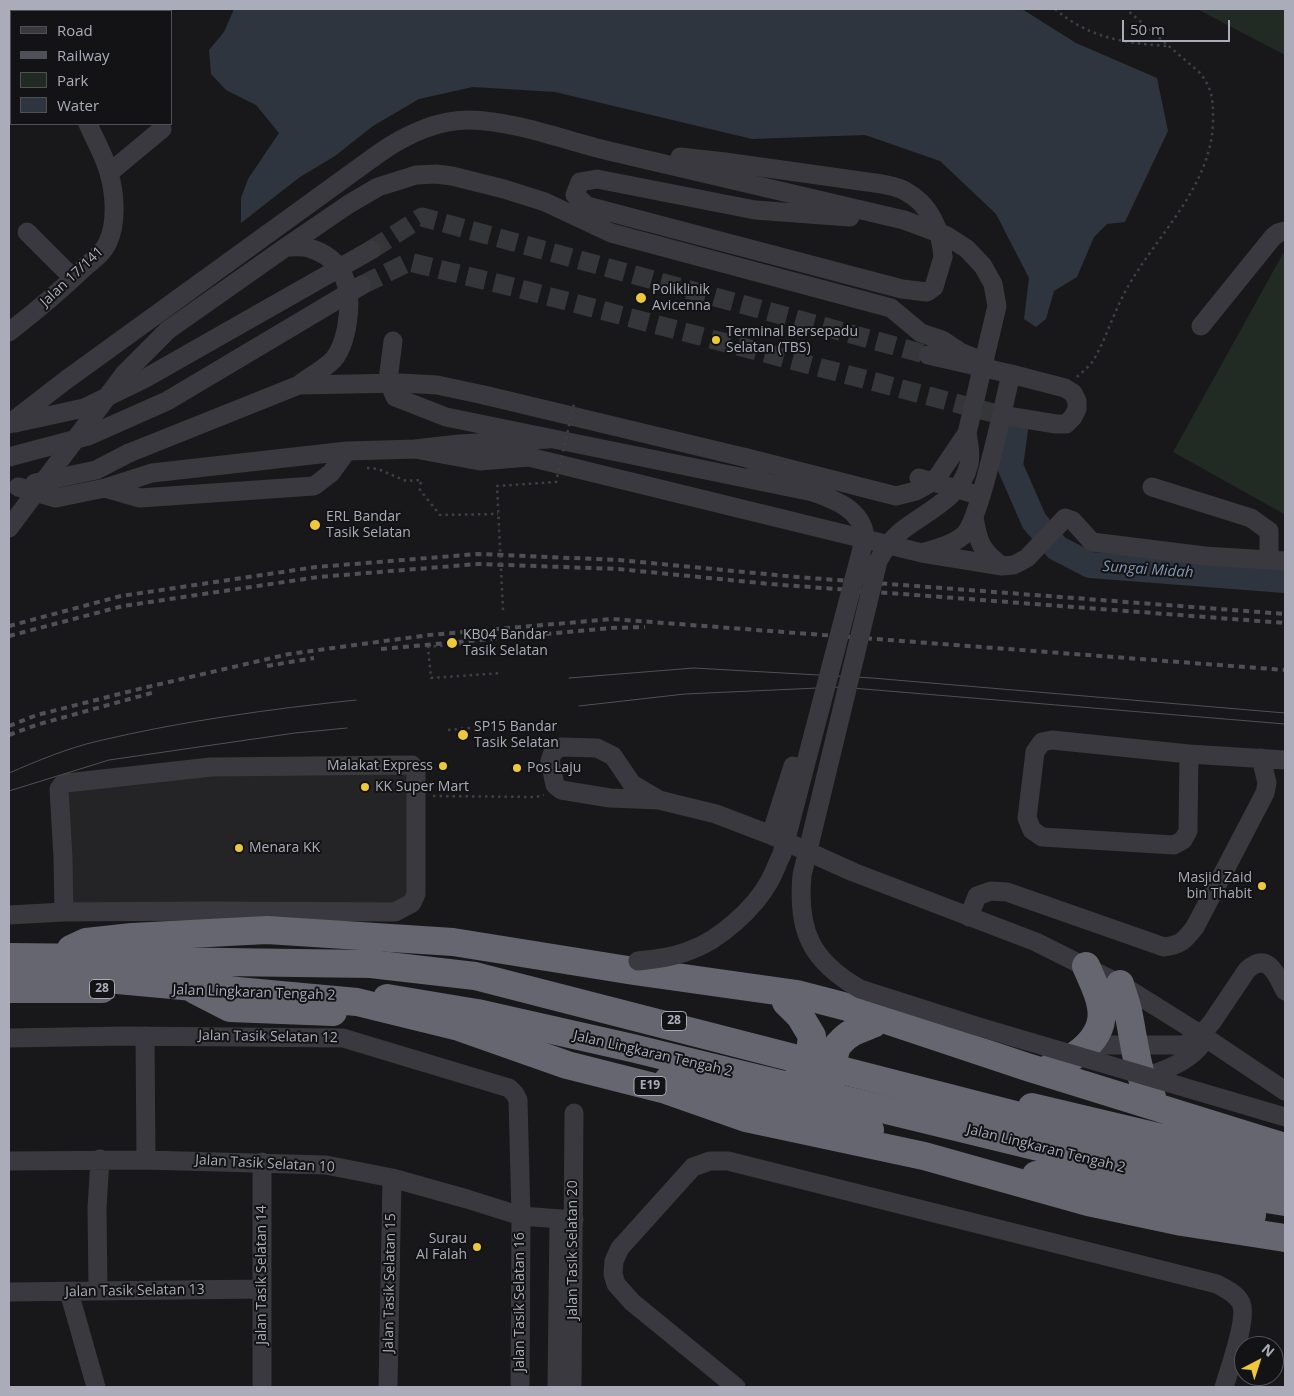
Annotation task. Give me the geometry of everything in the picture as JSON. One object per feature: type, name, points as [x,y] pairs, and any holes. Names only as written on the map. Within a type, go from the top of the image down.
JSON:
[{"type":"highway","points":[[52,957],[86,942],[132,937],[394,925],[453,942],[777,996],[797,994],[847,1007],[1027,1067],[1285,1147]]},
{"type":"highway","name":"28","points":[[9,958],[52,957],[322,962],[399,965],[440,969],[522,984],[1285,1167]]},
{"type":"highway","points":[[9,958],[371,964],[475,976],[1039,1121],[1196,1169],[1285,1187]]},
{"type":"highway","points":[[1027,1067],[1061,1064],[1089,1044],[1099,1032],[1102,1018],[1100,1002],[1086,966]]},
{"type":"highway","name":"E19","points":[[9,970],[357,1002],[458,1027],[567,1065],[666,1090],[746,1118],[924,1156],[1088,1202],[1182,1222],[1285,1238]]},
{"type":"highway","points":[[1120,984],[1127,1006],[1141,1078],[1148,1094],[1163,1108]]},
{"type":"highway","name":"Jalan Lingkaran Tengah 2","points":[[9,989],[195,990],[389,998],[478,1013],[632,1048],[1213,1190],[1285,1202]]},
{"type":"highway","points":[[195,990],[230,1008],[319,1011],[390,1018],[561,1053],[870,1130],[1035,1175],[1142,1199],[1248,1215],[1278,1213],[1285,1210]]},
{"type":"highway","points":[[757,1102],[772,1099],[791,1086],[805,1070],[809,1060],[812,1036],[800,1016],[777,996]]},
{"type":"highway","points":[[870,1130],[854,1122],[842,1112],[832,1097],[829,1077],[830,1064],[838,1044],[853,1031],[873,1024],[911,1029]]},
{"type":"street","points":[[9,424],[66,380],[396,141],[437,124],[468,120],[508,125],[904,220],[947,236],[967,248],[983,266],[993,284],[997,306],[967,433],[938,476],[927,486],[896,496],[747,458],[437,385],[401,383],[299,385]]},
{"type":"street","name":"Jalan 17/141","points":[[9,331],[100,253],[107,244],[112,232],[114,218],[113,196],[109,173],[88,125]]},
{"type":"street","points":[[109,173],[162,130]]},
{"type":"street","points":[[604,149],[725,162],[882,184],[905,191],[924,205],[935,221],[942,240],[943,257],[934,287],[928,292],[902,289],[586,206],[575,196],[580,182],[597,179],[755,210],[904,220]]},
{"type":"street","points":[[9,528],[125,372],[168,330],[286,246],[349,204],[378,187],[416,175],[436,174],[452,176],[504,189],[545,202],[611,234],[891,308],[921,333],[942,340],[983,364],[1011,374],[1065,388],[1073,393],[1077,401],[1077,410],[1066,424],[1001,415]]},
{"type":"street","points":[[27,232],[73,278]]},
{"type":"street","points":[[1201,326],[1273,237],[1278,233],[1285,232]]},
{"type":"street","points":[[14,487],[96,470],[128,453],[299,385],[333,359],[343,341],[349,314],[349,288],[343,273],[330,258],[308,248],[286,246]]},
{"type":"street","points":[[9,424],[84,408],[144,379],[371,250]]},
{"type":"street","points":[[9,457],[88,436],[167,401],[362,285]]},
{"type":"street","points":[[393,341],[388,380],[395,397],[446,417],[813,492],[835,499],[852,510],[859,519],[865,537],[782,854],[768,884],[758,898],[730,927],[692,950],[668,957],[638,961],[453,942]]},
{"type":"street","points":[[928,355],[983,364]]},
{"type":"street","points":[[971,407],[983,364]]},
{"type":"street","points":[[922,553],[946,546],[965,534],[974,517],[981,496],[1011,374]]},
{"type":"street","points":[[967,433],[970,454],[964,478],[948,498],[934,511],[900,533],[887,546],[878,560],[802,875],[800,898],[808,938],[816,953],[825,964],[843,979],[860,989],[976,1026],[1285,1117]]},
{"type":"street","points":[[14,487],[56,498],[105,488],[152,473],[347,451],[415,449],[459,444],[548,439]]},
{"type":"street","points":[[415,449],[480,461],[529,457],[922,553],[1002,566],[1014,565],[1027,558],[1065,518],[1073,521],[1092,542],[1205,556],[1277,560],[1269,531],[1251,518],[1152,487]]},
{"type":"street","points":[[105,488],[140,498],[314,486],[331,473],[347,451]]},
{"type":"street","points":[[747,458],[813,492]]},
{"type":"street","points":[[919,478],[981,496]]},
{"type":"street","points":[[974,517],[977,536],[986,554],[1002,566]]},
{"type":"street","points":[[1189,754],[1188,830],[1183,840],[1174,845],[1042,837],[1032,830],[1027,818],[1035,752],[1042,742],[1052,740],[1189,754],[1285,760]]},
{"type":"street","points":[[658,800],[632,784],[613,756],[598,748],[561,746],[554,752],[550,761],[555,785],[561,790],[610,798],[658,800],[716,814],[853,872],[1036,942],[1086,966],[1206,1031],[1285,1091]]},
{"type":"street","points":[[969,917],[977,896],[991,891],[1008,892],[1164,947],[1176,946],[1186,939],[1195,927],[1265,794],[1268,783],[1260,758]]},
{"type":"street","points":[[9,915],[64,912],[211,911],[394,925],[412,903],[416,894],[416,771],[412,765],[211,768],[66,783],[59,789],[64,912]]},
{"type":"street","points":[[771,836],[793,766]]},
{"type":"street","points":[[1089,1044],[1182,1044],[1196,1041],[1206,1031],[1247,970],[1254,964],[1263,963],[1273,968],[1285,992]]},
{"type":"street","points":[[1141,1078],[1160,1072],[1201,1048],[1206,1031]]},
{"type":"street","points":[[145,1036],[146,1160]]},
{"type":"street","name":"Jalan Tasik Selatan 12","points":[[9,1038],[145,1036],[343,1038],[509,1088],[518,1100],[521,1216]]},
{"type":"street","name":"Jalan Tasik Selatan 20","points":[[567,1387],[564,1354],[567,1220],[574,1113]]},
{"type":"street","points":[[98,1291],[97,1208],[100,1159]]},
{"type":"street","name":"Jalan Tasik Selatan 10","points":[[9,1161],[100,1159],[326,1165],[392,1178],[521,1216],[567,1220]]},
{"type":"street","points":[[736,1387],[632,1302],[616,1284],[613,1274],[614,1261],[620,1248],[693,1167],[710,1161],[728,1161],[1217,1284],[1231,1292],[1242,1304],[1243,1318],[1224,1387]]},
{"type":"street","name":"Jalan Tasik Selatan 14","points":[[262,1162],[262,1387]]},
{"type":"street","name":"Jalan Tasik Selatan 15","points":[[388,1387],[392,1178]]},
{"type":"street","name":"Jalan Tasik Selatan 16","points":[[520,1387],[521,1216]]},
{"type":"street","name":"Jalan Tasik Selatan 13","points":[[9,1292],[262,1290]]},
{"type":"street","points":[[69,1292],[96,1387]]},
{"type":"path","points":[[1055,9],[1086,30],[1126,43],[1169,47]]},
{"type":"path","points":[[1065,388],[1092,362],[1125,291],[1195,186],[1206,164],[1212,142],[1214,120],[1212,92],[1207,82],[1200,73],[1126,9]]},
{"type":"path","points":[[504,610],[497,486],[556,482],[574,404]]},
{"type":"path","points":[[364,468],[378,469],[406,480],[421,480],[420,490],[440,515],[498,514]]},
{"type":"path","points":[[462,644],[428,647],[431,678],[502,673]]},
{"type":"path","points":[[448,730],[503,725]]},
{"type":"path","points":[[429,796],[536,798]]},
{"type":"shaded area","name":"Menara KK","points":[[410,768],[413,893],[394,909],[67,909],[64,791],[211,771]]},
{"type":"green space","points":[[1197,9],[1285,9],[1285,55]]},
{"type":"green space","points":[[1285,250],[1285,512],[1284,514],[1173,452]]},
{"type":"water","points":[[234,9],[1022,9],[1076,43],[1157,78],[1168,131],[1125,222],[1107,224],[1094,237],[1077,277],[1054,291],[1046,319],[1036,327],[1024,319],[1029,278],[996,214],[940,161],[865,135],[752,139],[555,92],[473,87],[419,99],[373,126],[335,156],[300,177],[241,223],[241,198],[248,179],[279,133],[256,105],[226,90],[211,74],[209,50],[224,32]]},
{"type":"waterway","name":"Sungai Midah","points":[[1015,430],[1010,466],[1034,521],[1057,548],[1090,565],[1285,580]]},
{"type":"tunnel","points":[[371,250],[422,217],[928,355]]},
{"type":"tunnel","points":[[362,285],[409,262],[513,287],[1001,415]]},
{"type":"tram line","points":[[569,678],[694,668],[872,678],[1285,713]]},
{"type":"tram line","points":[[579,706],[685,694],[840,687],[1285,724]]},
{"type":"tram line","points":[[9,773],[75,747],[162,727],[291,707],[356,700]]},
{"type":"tram line","points":[[9,791],[109,760],[295,733],[347,728]]},
{"type":"railway","points":[[9,626],[121,596],[316,567],[478,554],[619,560],[797,577],[1285,614]]},
{"type":"railway","points":[[9,636],[123,606],[318,577],[478,564],[618,569],[770,584],[1285,623]]},
{"type":"railway","points":[[9,726],[37,715],[289,654],[429,635],[612,619],[1285,670]]},
{"type":"railway","points":[[381,649],[612,628],[645,627]]},
{"type":"railway","points":[[267,666],[314,658]]},
{"type":"railway","points":[[9,735],[36,725],[155,692]]},
{"type":"place","name":"Poliklinik Avicenna","points":[[641,298]]},
{"type":"place","name":"Terminal Bersepadu Selatan (TBS)","points":[[716,340]]},
{"type":"place","name":"ERL Bandar Tasik Selatan","points":[[315,525]]},
{"type":"place","name":"KB04 Bandar Tasik Selatan","points":[[452,643]]},
{"type":"place","name":"SP15 Bandar Tasik Selatan","points":[[463,735]]},
{"type":"place","name":"Malakat Express","points":[[443,766]]},
{"type":"place","name":"Pos Laju","points":[[517,768]]},
{"type":"place","name":"KK Super Mart","points":[[365,787]]},
{"type":"place","name":"Menara KK","points":[[239,848]]},
{"type":"place","name":"Masjid Zaid bin Thabit","points":[[1262,886]]},
{"type":"place","name":"Surau Al Falah","points":[[477,1247]]}]
